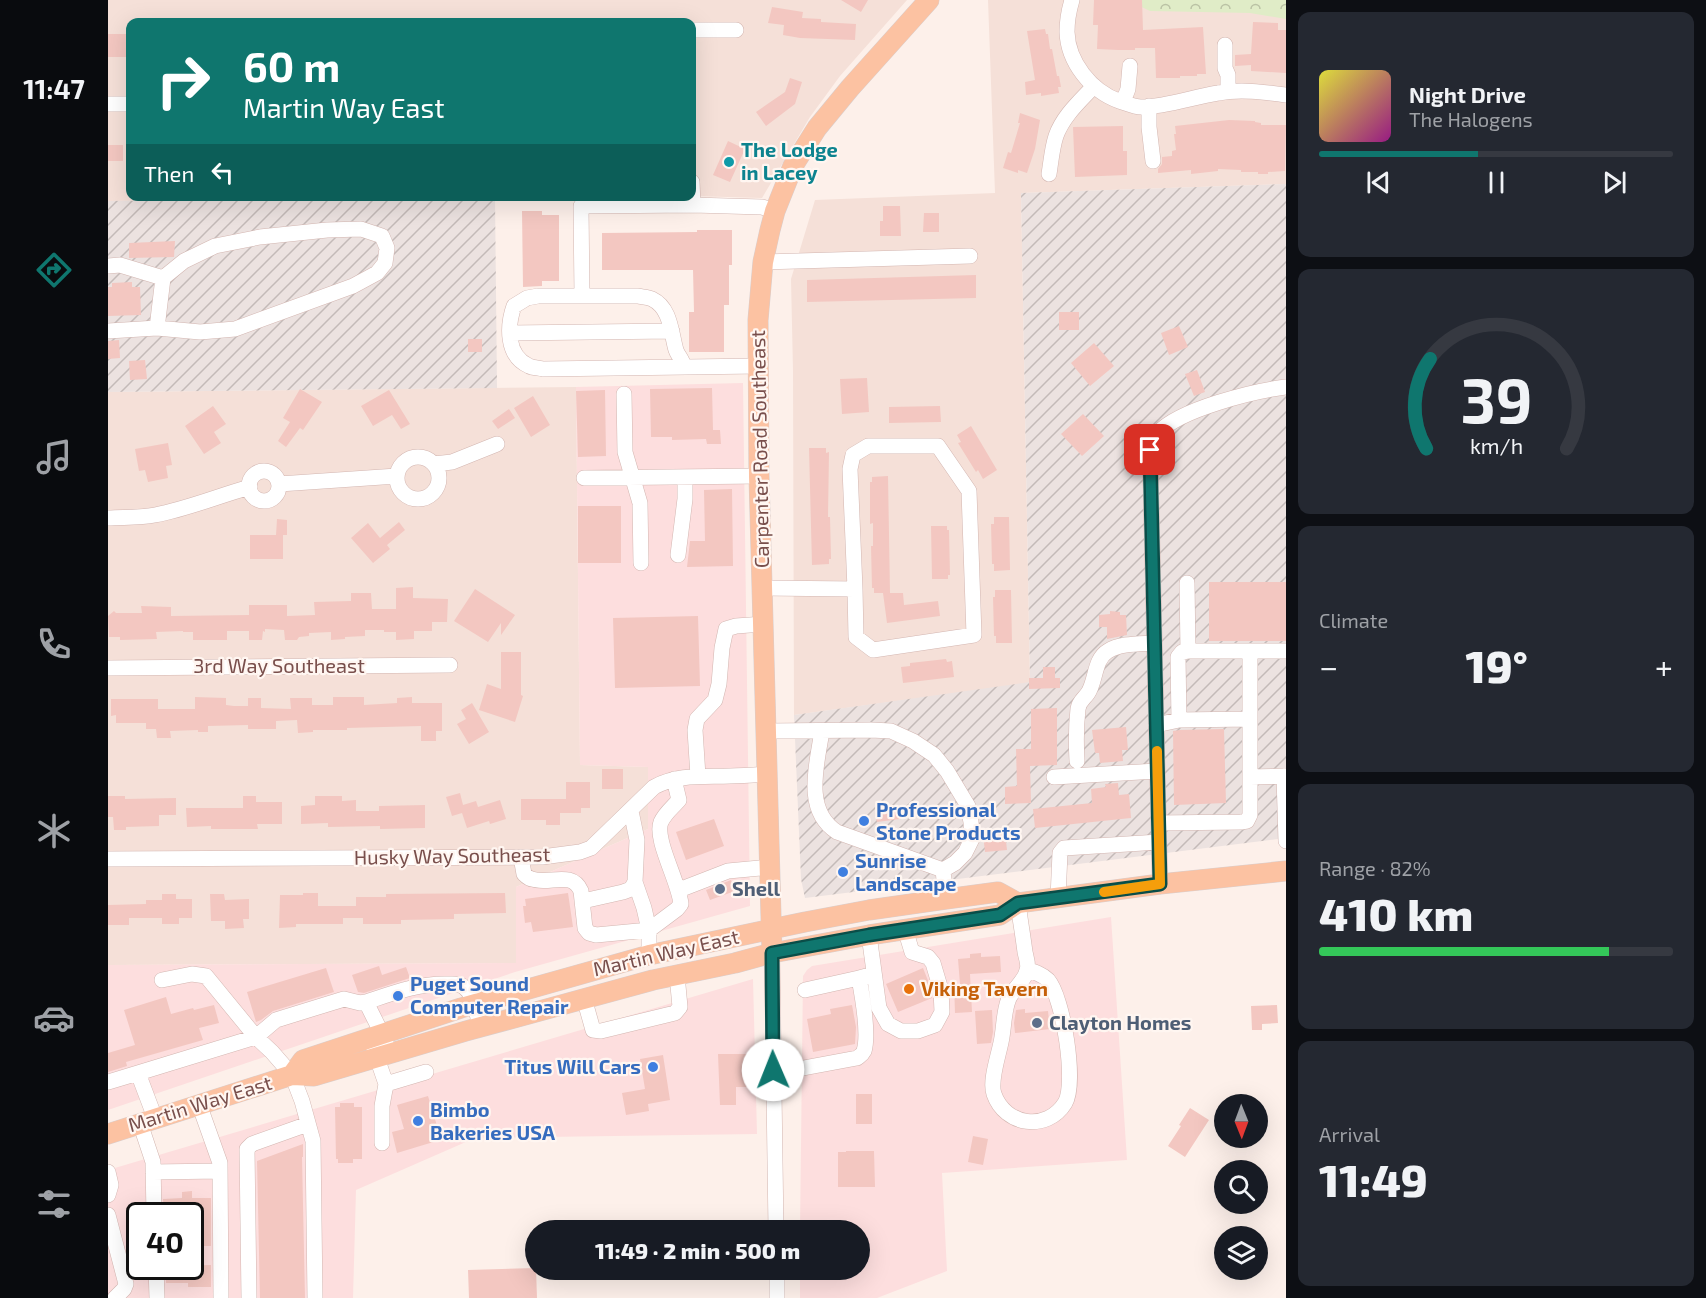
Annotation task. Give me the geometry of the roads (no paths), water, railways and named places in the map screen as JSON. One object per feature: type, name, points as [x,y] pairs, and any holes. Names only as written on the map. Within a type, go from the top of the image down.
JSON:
[{"type":"main road","name":"Carpenter Road Southeast","points":[[772,953],[759,476],[758,320],[763,262],[775,211],[794,166],[817,128],[929,0]]},
{"type":"main road","name":"Martin Way East","points":[[108,1134],[292,1075],[314,1076],[584,998],[772,953],[869,935],[1000,915],[1018,903],[1286,870]]},
{"type":"main road","name":"Martin Way East","points":[[292,1075],[303,1060],[474,1004],[649,955],[870,910],[946,899],[998,892],[1018,903]]},
{"type":"street","points":[[1072,0],[1067,32],[1071,51],[1077,65],[1094,86],[1111,98],[1138,107],[1228,91],[1286,95]]},
{"type":"street","points":[[696,30],[736,30]]},
{"type":"street","points":[[1225,45],[1228,91]]},
{"type":"street","points":[[1123,102],[1128,89],[1130,66]]},
{"type":"street","points":[[1049,174],[1056,136],[1064,120],[1094,86]]},
{"type":"street","points":[[108,104],[126,104]]},
{"type":"street","points":[[1149,106],[1153,161]]},
{"type":"street","points":[[596,201],[603,206]]},
{"type":"street","points":[[693,201],[693,205]]},
{"type":"street","points":[[582,296],[581,206],[693,205],[762,207],[775,211]]},
{"type":"street","points":[[108,331],[157,328],[200,332],[235,329],[353,286],[377,273],[385,263],[387,248],[382,236],[361,228],[260,237],[214,246],[184,261],[163,278],[157,328]]},
{"type":"street","points":[[763,262],[970,256]]},
{"type":"street","points":[[108,266],[120,265],[163,278]]},
{"type":"street","points":[[684,367],[664,309],[652,299],[638,296],[538,296],[527,298],[514,306],[510,319],[510,341],[520,359],[530,367],[543,369],[758,366]]},
{"type":"street","points":[[510,333],[672,331]]},
{"type":"street","points":[[1160,884],[1150,450],[1156,434],[1172,422],[1225,401],[1286,387]]},
{"type":"street","points":[[624,394],[625,452],[640,503],[641,563]]},
{"type":"street","points":[[434,465],[452,462],[497,444]]},
{"type":"street","points":[[868,446],[938,446],[969,491],[974,635],[873,650],[856,637],[855,589],[850,469],[853,455],[868,446]]},
{"type":"street","points":[[415,458],[428,460],[434,465],[437,470],[438,484],[430,495],[424,498],[411,498],[400,489],[397,476],[403,464],[415,458]]},
{"type":"street","points":[[265,472],[274,476],[279,484],[277,494],[265,501],[260,501],[253,496],[250,487],[250,482],[256,474],[265,472]]},
{"type":"street","points":[[279,484],[397,476]]},
{"type":"street","points":[[584,478],[759,476]]},
{"type":"street","points":[[678,555],[685,499],[685,477]]},
{"type":"street","points":[[108,518],[154,516],[250,487]]},
{"type":"street","points":[[1187,583],[1188,651]]},
{"type":"street","points":[[762,588],[855,589]]},
{"type":"street","points":[[698,776],[695,730],[697,719],[715,700],[726,629],[764,624]]},
{"type":"street","points":[[1077,761],[1078,706],[1080,700],[1090,690],[1100,659],[1110,649],[1154,643]]},
{"type":"street","points":[[1159,823],[1247,821],[1250,815],[1250,651]]},
{"type":"street","points":[[1179,720],[1178,657],[1182,652],[1286,651]]},
{"type":"street","name":"3rd Way Southeast","points":[[108,668],[450,665]]},
{"type":"street","points":[[1156,725],[1179,720],[1250,719]]},
{"type":"street","points":[[767,731],[871,729],[891,731],[913,741],[939,760],[968,806],[972,839],[965,853],[956,863],[943,870],[837,832],[825,822],[819,812],[814,793],[822,731]]},
{"type":"street","points":[[1054,777],[1157,771]]},
{"type":"street","name":"Husky Way Southeast","points":[[108,859],[542,857],[580,852],[591,848],[654,787],[664,782],[698,776],[768,774]]},
{"type":"street","points":[[1250,777],[1285,776],[1286,841]]},
{"type":"street","points":[[521,857],[524,874],[531,879],[575,881],[581,891],[585,928],[589,933],[596,935],[649,930],[681,904],[679,890],[660,835],[662,821],[679,800],[674,780]]},
{"type":"street","points":[[631,811],[637,840],[635,882],[649,930],[649,955]]},
{"type":"street","points":[[1058,898],[1060,853],[1064,848],[1159,843]]},
{"type":"street","points":[[679,890],[728,871],[771,867]]},
{"type":"street","points":[[943,870],[946,899]]},
{"type":"street","points":[[583,901],[623,892],[631,889],[635,882]]},
{"type":"street","points":[[1018,903],[1028,970],[1008,999],[993,1078],[993,1092],[1000,1107],[1021,1122],[1044,1120],[1056,1114],[1065,1102],[1070,1090],[1071,1079],[1062,1015],[1055,994],[1049,981],[1042,975],[1028,970]]},
{"type":"street","points":[[869,935],[879,1008],[888,1024],[901,1031],[918,1031],[935,1024],[942,1012],[941,990],[933,963],[928,957],[912,952],[905,930]]},
{"type":"street","points":[[772,953],[776,1220]]},
{"type":"street","points":[[162,980],[192,974],[206,976],[256,1037],[292,1075],[313,1141],[315,1298]]},
{"type":"street","points":[[805,990],[874,974]]},
{"type":"street","points":[[584,998],[593,1030],[601,1031],[675,1013],[680,1007],[676,975]]},
{"type":"street","points":[[773,1070],[798,1069],[857,1058],[862,1055],[865,1043],[865,1013],[859,978]]},
{"type":"street","points":[[108,1082],[256,1037],[276,1020],[344,999],[360,1003],[366,1002],[417,985],[436,983],[463,986],[474,1004],[480,1027]]},
{"type":"street","points":[[366,1002],[375,1036],[384,1055],[386,1084],[382,1106],[382,1143]]},
{"type":"street","points":[[386,1084],[426,1072]]},
{"type":"street","points":[[138,1073],[148,1121],[153,1162],[154,1202]]},
{"type":"street","points":[[199,1104],[220,1162],[221,1298]]},
{"type":"street","points":[[249,1298],[247,1149],[252,1144],[308,1124]]},
{"type":"street","points":[[153,1172],[220,1171]]},
{"type":"street","points":[[108,1172],[111,1185],[108,1196]]},
{"type":"street","points":[[108,1215],[126,1284],[115,1298]]},
{"type":"street","points":[[156,1280],[157,1298]]},
{"type":"street","points":[[777,1280],[777,1298]]},
{"type":"place","name":"The Lodge in Lacey","points":[[729,162]]},
{"type":"place","name":"Professional Stone Products","points":[[864,821]]},
{"type":"place","name":"Sunrise Landscape","points":[[843,872]]},
{"type":"place","name":"Shell","points":[[720,889]]},
{"type":"place","name":"Viking Tavern","points":[[909,989]]},
{"type":"place","name":"Puget Sound Computer Repair","points":[[398,996]]},
{"type":"place","name":"Clayton Homes","points":[[1037,1023]]},
{"type":"place","name":"Titus Will Cars","points":[[653,1067]]},
{"type":"place","name":"Bimbo Bakeries USA","points":[[418,1121]]}]
